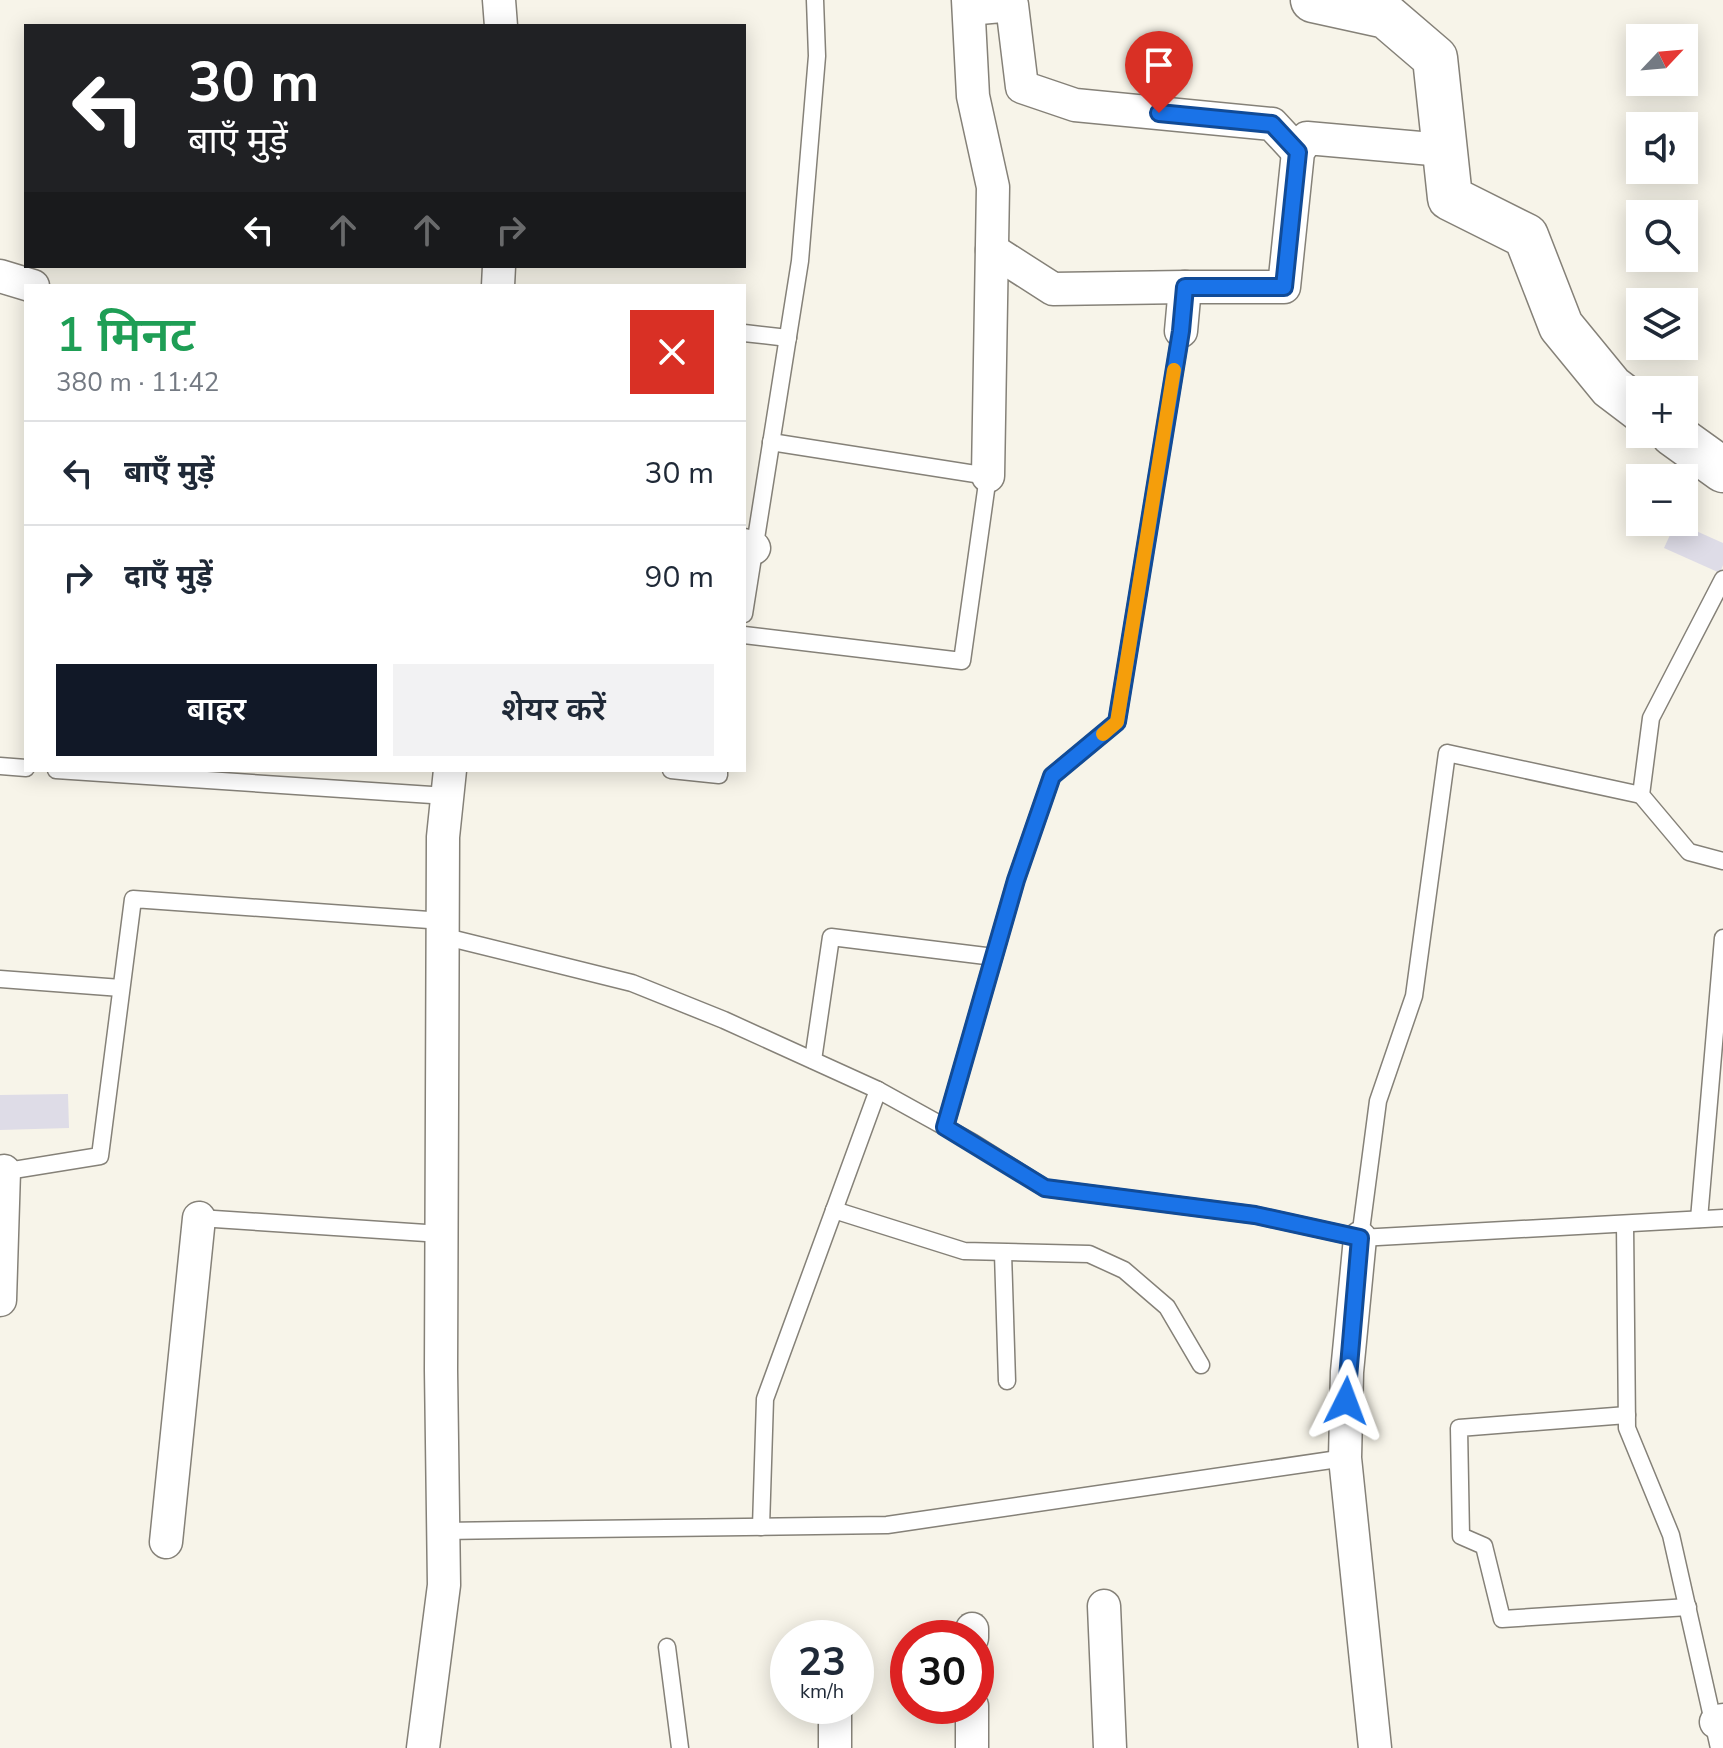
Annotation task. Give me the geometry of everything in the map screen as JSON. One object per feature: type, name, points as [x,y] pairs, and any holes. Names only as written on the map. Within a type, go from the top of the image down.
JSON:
[{"type":"street","points":[[499,0],[501,24]]},
{"type":"street","points":[[1313,0],[1389,8],[1435,58],[1450,198],[1526,236],[1561,326],[1611,387],[1626,398]]},
{"type":"street","points":[[988,476],[993,187],[973,96],[969,5],[1012,5],[1022,87],[1075,105],[1272,124],[1298,152]]},
{"type":"street","points":[[992,250],[1053,289],[1284,287],[1298,152],[1307,138],[1443,150]]},
{"type":"street","points":[[0,276],[26,284]]},
{"type":"street","points":[[1181,331],[1185,287]]},
{"type":"street","points":[[1692,448],[1723,470]]},
{"type":"street","points":[[423,1748],[444,1585],[441,1234],[443,837],[449,783]]},
{"type":"street","points":[[0,1300],[2,1171]]},
{"type":"street","points":[[166,1542],[199,1218]]},
{"type":"street","points":[[1360,1238],[1347,1372],[1345,1458],[1375,1748]]},
{"type":"street","points":[[1104,1606],[1110,1748]]},
{"type":"street","points":[[835,1724],[835,1748]]},
{"type":"street","points":[[972,1724],[972,1748]]},
{"type":"lane","points":[[746,587],[749,547],[771,442],[800,261],[816,72],[815,0]]},
{"type":"lane","points":[[945,1127],[994,957],[1052,776],[1117,722],[1181,331]]},
{"type":"lane","points":[[746,333],[788,338]]},
{"type":"lane","points":[[746,635],[962,661],[988,476],[771,442]]},
{"type":"lane","points":[[1641,795],[1651,718],[1723,579]]},
{"type":"lane","points":[[1360,1238],[1378,1101],[1414,996],[1447,753],[1641,795],[1689,852],[1723,861]]},
{"type":"lane","points":[[0,766],[24,768]]},
{"type":"lane","points":[[116,772],[449,783]]},
{"type":"lane","points":[[690,772],[719,775],[719,772]]},
{"type":"lane","points":[[2,1171],[100,1156],[133,899],[443,928],[632,983],[878,1090],[1045,1188],[1255,1215],[1360,1238],[1723,1218]]},
{"type":"lane","points":[[813,1060],[831,937],[994,957]]},
{"type":"lane","points":[[1699,1219],[1723,938]]},
{"type":"lane","points":[[0,979],[121,988]]},
{"type":"lane","points":[[761,1527],[765,1399],[878,1090]]},
{"type":"lane","points":[[834,1210],[964,1251],[1089,1254],[1124,1270],[1167,1307],[1201,1365]]},
{"type":"lane","points":[[199,1218],[441,1234]]},
{"type":"lane","points":[[1625,1224],[1627,1428],[1671,1535],[1719,1730]]},
{"type":"lane","points":[[1003,1253],[1007,1381]]},
{"type":"lane","points":[[1627,1415],[1459,1428],[1461,1536],[1484,1546],[1502,1619],[1688,1607]]},
{"type":"lane","points":[[443,1531],[887,1525],[1345,1458]]},
{"type":"lane","points":[[667,1647],[680,1748]]},
{"type":"building","points":[[1698,532],[1723,543],[1723,565],[1720,573],[1664,548],[1670,536],[1698,536]]},
{"type":"building","points":[[68,1094],[69,1128],[0,1130],[0,1095]]},
{"type":"slow traffic","points":[[1103,734],[1117,722],[1174,370]]},
{"type":"route","points":[[1159,113],[1272,124],[1298,152],[1284,287],[1185,287],[1181,331],[1117,722],[1052,776],[1016,880],[945,1127],[1045,1188],[1255,1215],[1360,1238],[1346,1401]]}]
